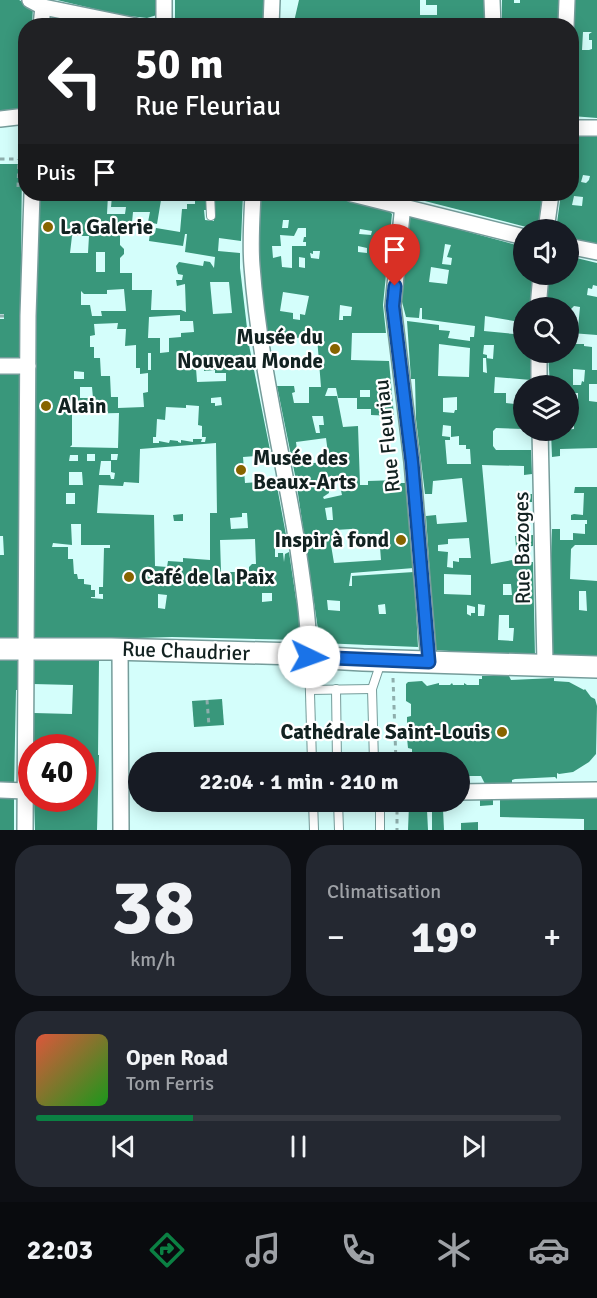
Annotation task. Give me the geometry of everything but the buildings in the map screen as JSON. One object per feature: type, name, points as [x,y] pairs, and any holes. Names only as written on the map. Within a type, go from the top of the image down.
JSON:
[{"type":"street","points":[[164,0],[164,18]]},
{"type":"street","points":[[271,18],[272,0]]},
{"type":"street","points":[[492,0],[493,18]]},
{"type":"street","points":[[566,18],[567,0]]},
{"type":"street","points":[[39,18],[36,3],[101,18]]},
{"type":"street","points":[[0,119],[18,117]]},
{"type":"street","points":[[579,128],[597,129]]},
{"type":"street","points":[[25,734],[28,366],[32,201]]},
{"type":"street","points":[[253,201],[251,264],[257,315],[289,490],[304,591],[309,657]]},
{"type":"street","name":"Rue Fleuriau","points":[[403,201],[393,306],[412,462],[429,662]]},
{"type":"street","points":[[406,201],[513,234]]},
{"type":"street","points":[[548,219],[550,201]]},
{"type":"street","points":[[579,248],[597,252]]},
{"type":"street","points":[[0,366],[28,366]]},
{"type":"street","name":"Rue Bazoges","points":[[540,441],[545,664]]},
{"type":"street","name":"Rue Chaudrier","points":[[0,649],[120,649],[297,654],[309,657],[382,661],[597,667]]},
{"type":"street","points":[[120,649],[121,830]]},
{"type":"street","points":[[0,790],[18,791]]},
{"type":"street","points":[[470,792],[597,790]]},
{"type":"street","points":[[25,812],[25,830]]},
{"type":"lane","points":[[210,201],[211,216]]},
{"type":"lane","points":[[309,657],[312,752]]},
{"type":"lane","points":[[374,752],[372,689],[382,661]]},
{"type":"lane","points":[[336,689],[338,752]]},
{"type":"lane","points":[[310,690],[372,689]]},
{"type":"lane","points":[[313,812],[314,830]]},
{"type":"lane","points":[[338,812],[339,830]]},
{"type":"lane","points":[[380,812],[380,830]]},
{"type":"path","points":[[0,159],[18,161]]},
{"type":"path","points":[[396,752],[393,677],[398,671],[406,671],[406,661]]},
{"type":"path","points":[[207,700],[206,713],[209,726]]},
{"type":"path","points":[[397,812],[397,830]]},
{"type":"place","name":"La Galerie","points":[[48,227]]},
{"type":"place","name":"Musée du Nouveau Monde","points":[[335,349]]},
{"type":"place","name":"Alain","points":[[46,406]]},
{"type":"place","name":"Musée des Beaux-Arts","points":[[241,470]]},
{"type":"place","name":"Inspir à fond","points":[[401,540]]},
{"type":"place","name":"Café de la Paix","points":[[129,577]]},
{"type":"place","name":"Cathédrale Saint-Louis","points":[[502,732]]},
{"type":"route","points":[[309,657],[429,662],[412,462],[393,306],[395,286]]}]
